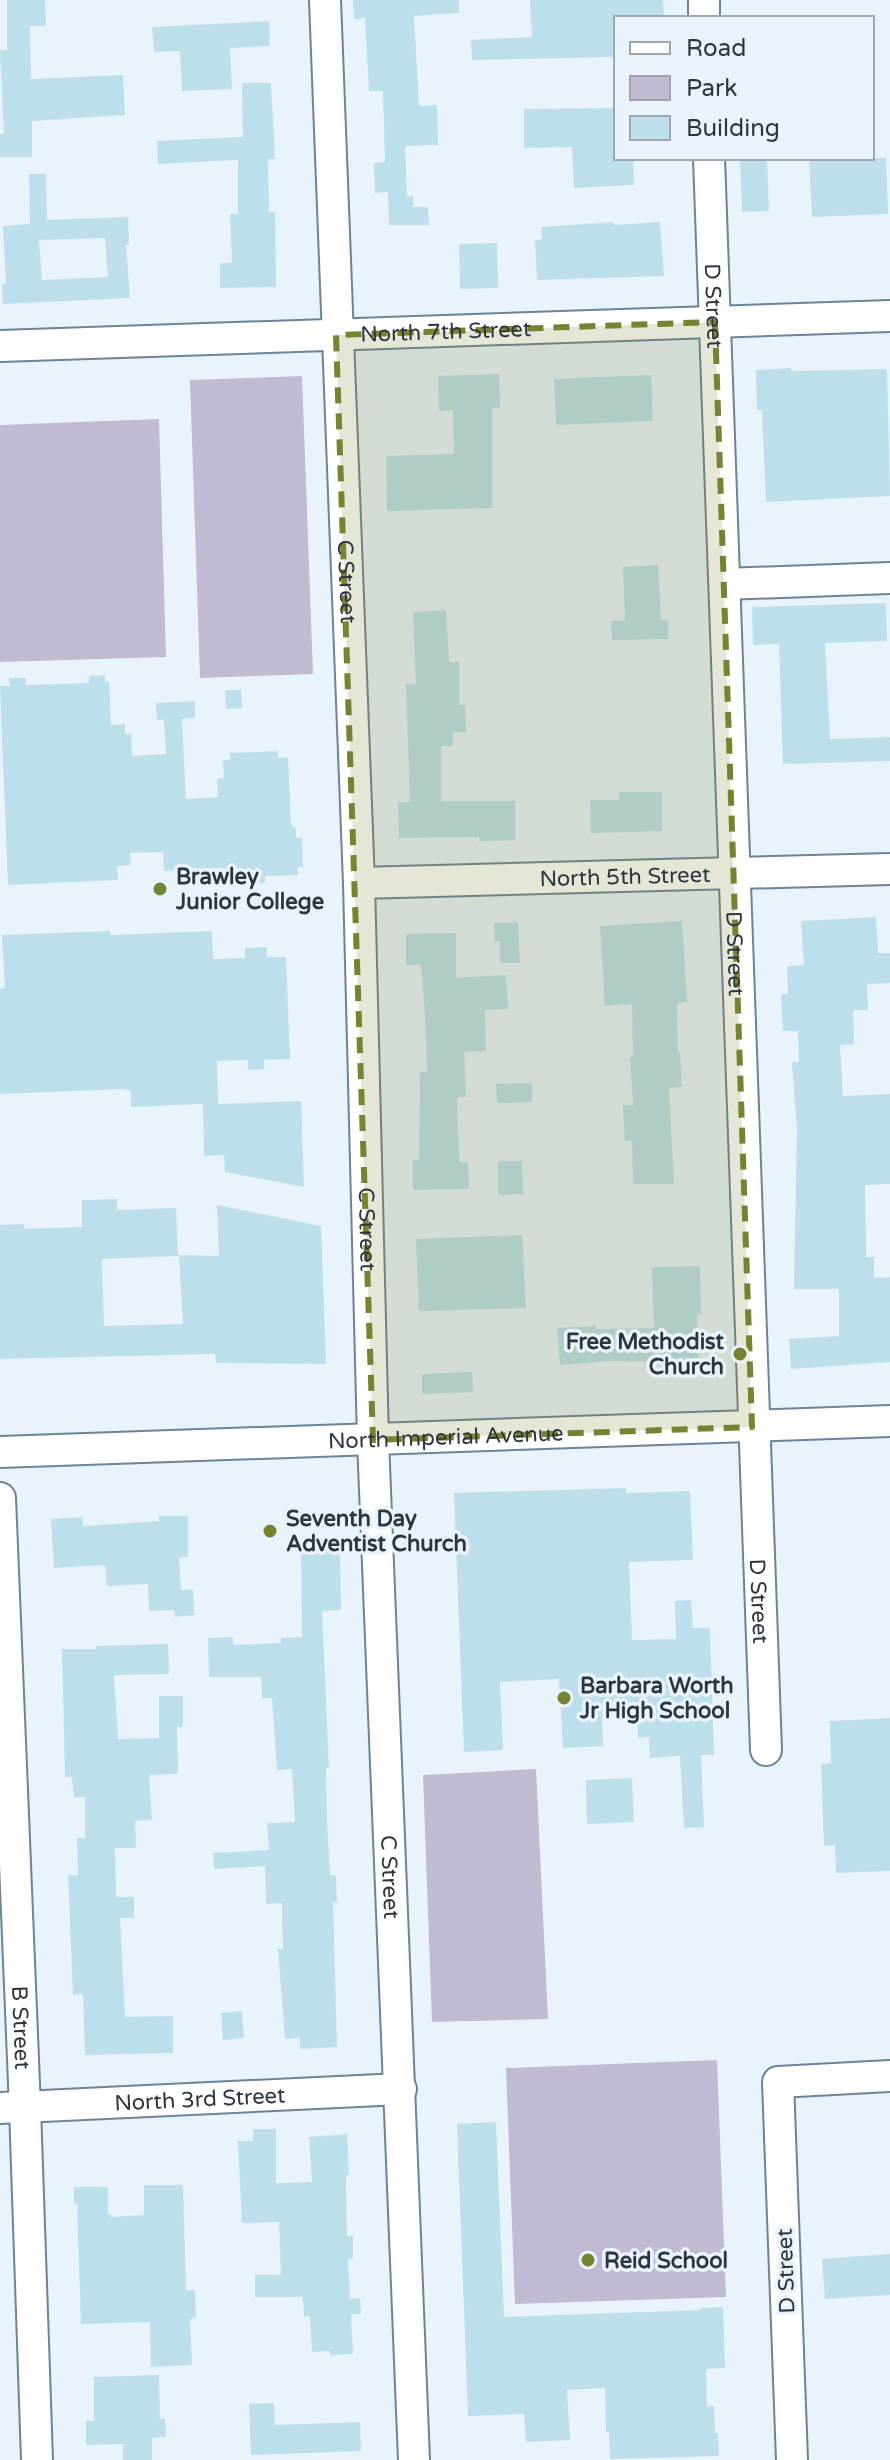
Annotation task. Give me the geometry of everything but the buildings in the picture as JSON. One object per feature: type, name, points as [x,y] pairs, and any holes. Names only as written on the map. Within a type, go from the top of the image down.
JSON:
[{"type":"street","name":"C Street","points":[[325,0],[359,883],[373,1440],[414,2460]]},
{"type":"street","name":"D Street","points":[[709,160],[752,1427],[766,1750]]},
{"type":"street","name":"North 7th Street","points":[[0,346],[890,316]]},
{"type":"street","points":[[725,584],[890,578]]},
{"type":"street","name":"North 5th Street","points":[[359,883],[890,869]]},
{"type":"street","name":"North Imperial Avenue","points":[[0,1452],[890,1421]]},
{"type":"street","name":"B Street","points":[[0,1498],[13,2108],[37,2460]]},
{"type":"street","name":"D Street","points":[[792,2460],[778,2082],[890,2076]]},
{"type":"street","name":"North 3rd Street","points":[[13,2108],[401,2089]]},
{"type":"highlighted area","points":[[715,322],[752,1427],[373,1440],[336,335]]},
{"type":"green space","points":[[302,376],[313,674],[200,678],[190,380]]},
{"type":"green space","points":[[159,419],[166,657],[0,662],[0,425]]},
{"type":"green space","points":[[536,1769],[548,2019],[432,2022],[423,1775]]},
{"type":"green space","points":[[717,2060],[726,2297],[515,2304],[506,2068]]},
{"type":"place","name":"Brawley Junior College","points":[[160,889]]},
{"type":"place","name":"Free Methodist Church","points":[[740,1354]]},
{"type":"place","name":"Seventh Day Adventist Church","points":[[270,1531]]},
{"type":"place","name":"Barbara Worth Jr High School","points":[[564,1698]]},
{"type":"place","name":"Reid School","points":[[588,2260]]}]
